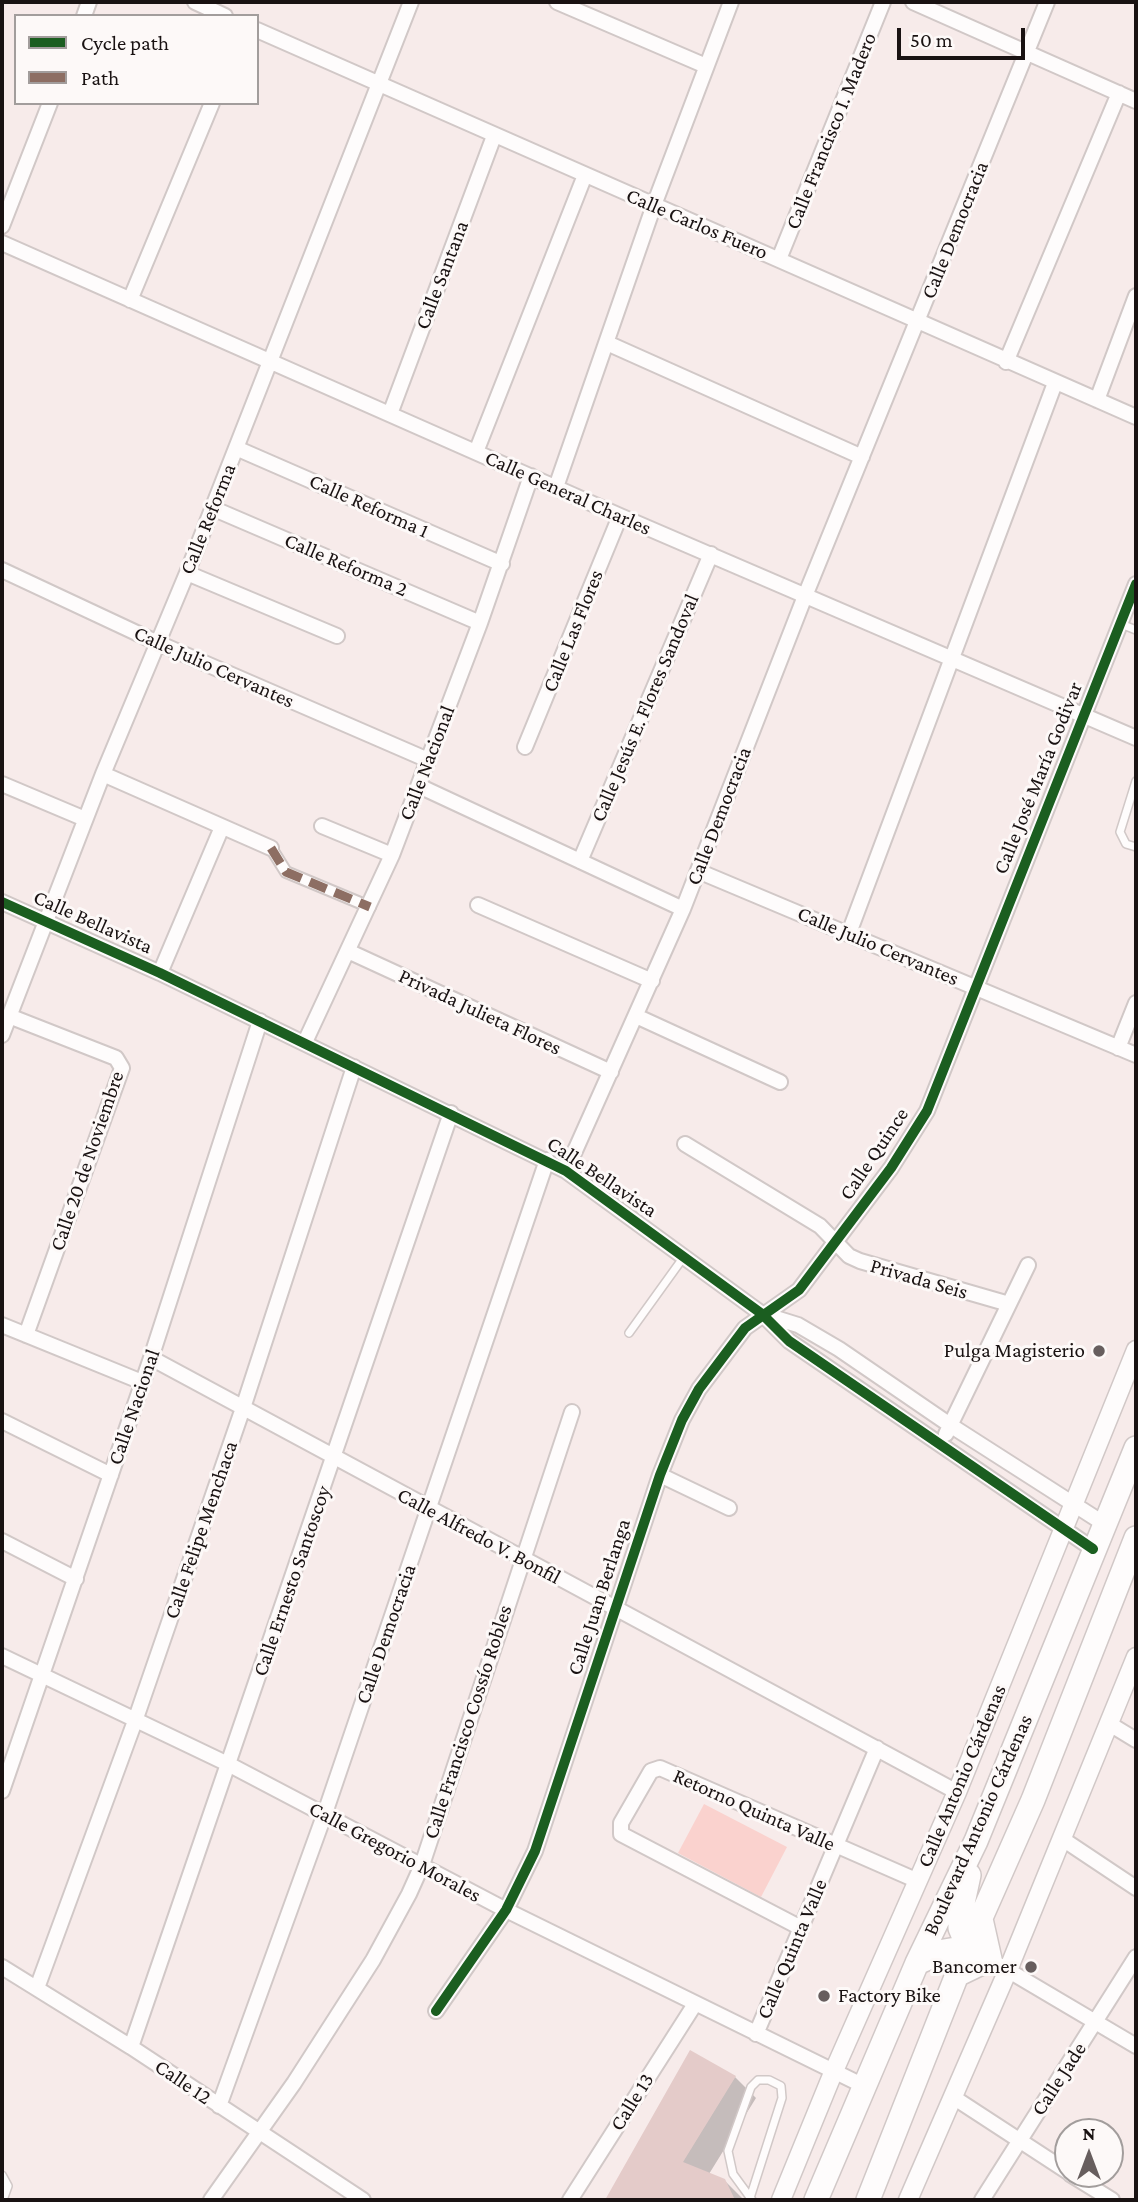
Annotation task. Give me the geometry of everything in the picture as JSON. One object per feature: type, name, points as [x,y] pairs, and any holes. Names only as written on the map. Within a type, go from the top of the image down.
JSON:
[{"type":"main road","name":"Boulevard Antonio Cárdenas","points":[[816,2200],[917,1963],[976,1841],[1103,1523],[1136,1448]]},
{"type":"main road","name":"Boulevard Antonio Cárdenas","points":[[868,2200],[968,1947],[1033,1800],[1136,1538]]},
{"type":"main road","points":[[917,1963],[943,1951],[968,1947],[960,1928],[960,1917],[976,1841]]},
{"type":"main road","points":[[957,1975],[999,1965],[981,1919]]},
{"type":"street","points":[[195,2],[221,14]]},
{"type":"street","name":"Calle Reforma","points":[[2,1035],[103,774],[187,573],[411,2]]},
{"type":"street","points":[[557,2],[706,66]]},
{"type":"street","points":[[556,487],[654,205],[731,2]]},
{"type":"street","name":"Calle Francisco I. Madero","points":[[779,259],[883,2]]},
{"type":"street","points":[[913,2],[1136,101]]},
{"type":"street","name":"Calle Democracia","points":[[566,1171],[683,909],[805,596],[1047,2]]},
{"type":"street","name":"Calle Carlos Fuero","points":[[259,31],[1136,417]]},
{"type":"street","points":[[1006,362],[1119,93]]},
{"type":"street","points":[[2,226],[49,105]]},
{"type":"street","points":[[130,300],[211,105]]},
{"type":"street","name":"Calle Santana","points":[[390,414],[494,136]]},
{"type":"street","points":[[476,452],[585,175]]},
{"type":"street","name":"Calle General Charles","points":[[2,243],[620,516],[1136,738]]},
{"type":"street","points":[[1097,400],[1136,296]]},
{"type":"street","points":[[607,343],[862,457]]},
{"type":"street","points":[[849,933],[1055,383]]},
{"type":"street","name":"Calle Reforma 1","points":[[236,448],[502,564]]},
{"type":"street","name":"Calle Nacional","points":[[305,1042],[392,855],[502,564],[531,476]]},
{"type":"street","name":"Calle Reforma 2","points":[[212,508],[480,623]]},
{"type":"street","name":"Calle Las Flores","points":[[525,747],[620,516]]},
{"type":"street","name":"Calle Jesús E. Flores Sandoval","points":[[580,861],[711,554]]},
{"type":"street","name":"Calle Julio Cervantes","points":[[2,570],[158,643],[428,760]]},
{"type":"street","points":[[187,573],[337,636]]},
{"type":"street","name":"Calle José María Godivar","points":[[976,988],[1136,584]]},
{"type":"street","points":[[103,774],[271,848],[286,872],[370,907]]},
{"type":"street","points":[[2,784],[85,820]]},
{"type":"street","points":[[419,786],[683,909]]},
{"type":"street","points":[[322,826],[392,855]]},
{"type":"street","points":[[160,973],[222,827]]},
{"type":"street","name":"Calle Julio Cervantes","points":[[698,871],[1136,1055]]},
{"type":"street","name":"Calle Bellavista","points":[[2,902],[305,1042],[566,1171],[762,1314],[789,1341],[942,1443],[1093,1549]]},
{"type":"street","points":[[478,905],[652,981]]},
{"type":"street","name":"Privada Julieta Flores","points":[[349,952],[611,1072]]},
{"type":"street","name":"Calle Quince","points":[[762,1314],[799,1290],[891,1168],[927,1111],[976,988]]},
{"type":"street","points":[[1118,1048],[1136,1003]]},
{"type":"street","name":"Calle 20 de Noviembre","points":[[9,1016],[116,1058],[122,1064],[26,1335]]},
{"type":"street","points":[[636,1016],[780,1082]]},
{"type":"street","name":"Calle Nacional","points":[[2,1791],[111,1475],[260,1021]]},
{"type":"street","name":"Calle Felipe Menchaca","points":[[37,1988],[135,1721],[243,1408],[354,1067]]},
{"type":"street","name":"Calle Ernesto Santoscoy","points":[[131,2047],[230,1765],[451,1113]]},
{"type":"street","name":"Privada Seis","points":[[685,1144],[820,1226],[860,1261],[1009,1304]]},
{"type":"street","name":"Calle Democracia","points":[[219,2106],[325,1813],[547,1160]]},
{"type":"street","points":[[942,1443],[1028,1265]]},
{"type":"street","name":"Calle Bellavista","points":[[762,1314],[798,1325],[839,1349],[950,1425],[1103,1523]]},
{"type":"street","name":"Calle Juan Berlanga","points":[[436,2011],[521,1884],[547,1821],[660,1475],[682,1420],[699,1389],[734,1339],[762,1314]]},
{"type":"street","points":[[2,1325],[142,1382]]},
{"type":"street","name":"Calle Antonio Cárdenas","points":[[781,2200],[833,2073],[957,1792],[1136,1350]]},
{"type":"street","name":"Calle Alfredo V. Bonfil","points":[[150,1358],[957,1792]]},
{"type":"street","name":"Calle Francisco Cossío Robles","points":[[211,2200],[294,2083],[373,1959],[422,1865],[572,1412]]},
{"type":"street","points":[[2,1421],[111,1475]]},
{"type":"street","points":[[660,1475],[729,1508]]},
{"type":"street","points":[[2,1541],[76,1578]]},
{"type":"street","name":"Calle Gregorio Morales","points":[[2,1656],[230,1765],[506,1910],[864,2086]]},
{"type":"street","points":[[908,2200],[953,2097],[999,1965],[1061,1838],[1136,1657]]},
{"type":"street","points":[[1108,1723],[1136,1740]]},
{"type":"street","name":"Calle Quinta Valle","points":[[756,2034],[877,1748]]},
{"type":"street","name":"Retorno Quinta Valle","points":[[801,1928],[621,1834],[621,1823],[651,1771],[660,1768],[835,1847],[918,1881]]},
{"type":"street","points":[[1061,1838],[1136,1888]]},
{"type":"street","points":[[968,1947],[1136,2046]]},
{"type":"street","name":"Calle Jade","points":[[982,2200],[1136,1957]]},
{"type":"street","name":"Calle 12","points":[[2,1967],[131,2047],[256,2133],[363,2200]]},
{"type":"street","name":"Calle 13","points":[[570,2200],[695,2004]]},
{"type":"street","points":[[953,2097],[1054,2163]]},
{"type":"street","points":[[1093,2188],[1112,2200]]},
{"type":"lane","points":[[1121,624],[1136,630]]},
{"type":"lane","points":[[1136,781],[1120,832],[1125,844],[1136,846]]},
{"type":"lane","points":[[629,1333],[683,1258]]},
{"type":"lane","points":[[758,2080],[769,2080],[781,2086],[782,2098],[751,2199],[733,2174],[728,2151],[751,2087],[758,2080]]},
{"type":"lane","points":[[2,2175],[8,2186],[4,2200]]},
{"type":"shaded area","points":[[704,1804],[787,1847],[761,1897],[678,1853]]},
{"type":"building","points":[[690,2050],[736,2076],[683,2162],[725,2179],[735,2200],[605,2200]]},
{"type":"marked path","points":[[271,848],[286,872],[370,907]]},
{"type":"cycle path","points":[[436,2011],[506,1910],[535,1851],[660,1475],[682,1420],[699,1389],[745,1328],[799,1290],[891,1168],[927,1111],[1136,584]]},
{"type":"cycle path","points":[[2,902],[160,973],[566,1171],[762,1314],[789,1341],[1093,1549]]},
{"type":"place","name":"Pulga Magisterio","points":[[1099,1351]]},
{"type":"place","name":"Bancomer","points":[[1031,1967]]},
{"type":"place","name":"Factory Bike","points":[[824,1996]]}]
